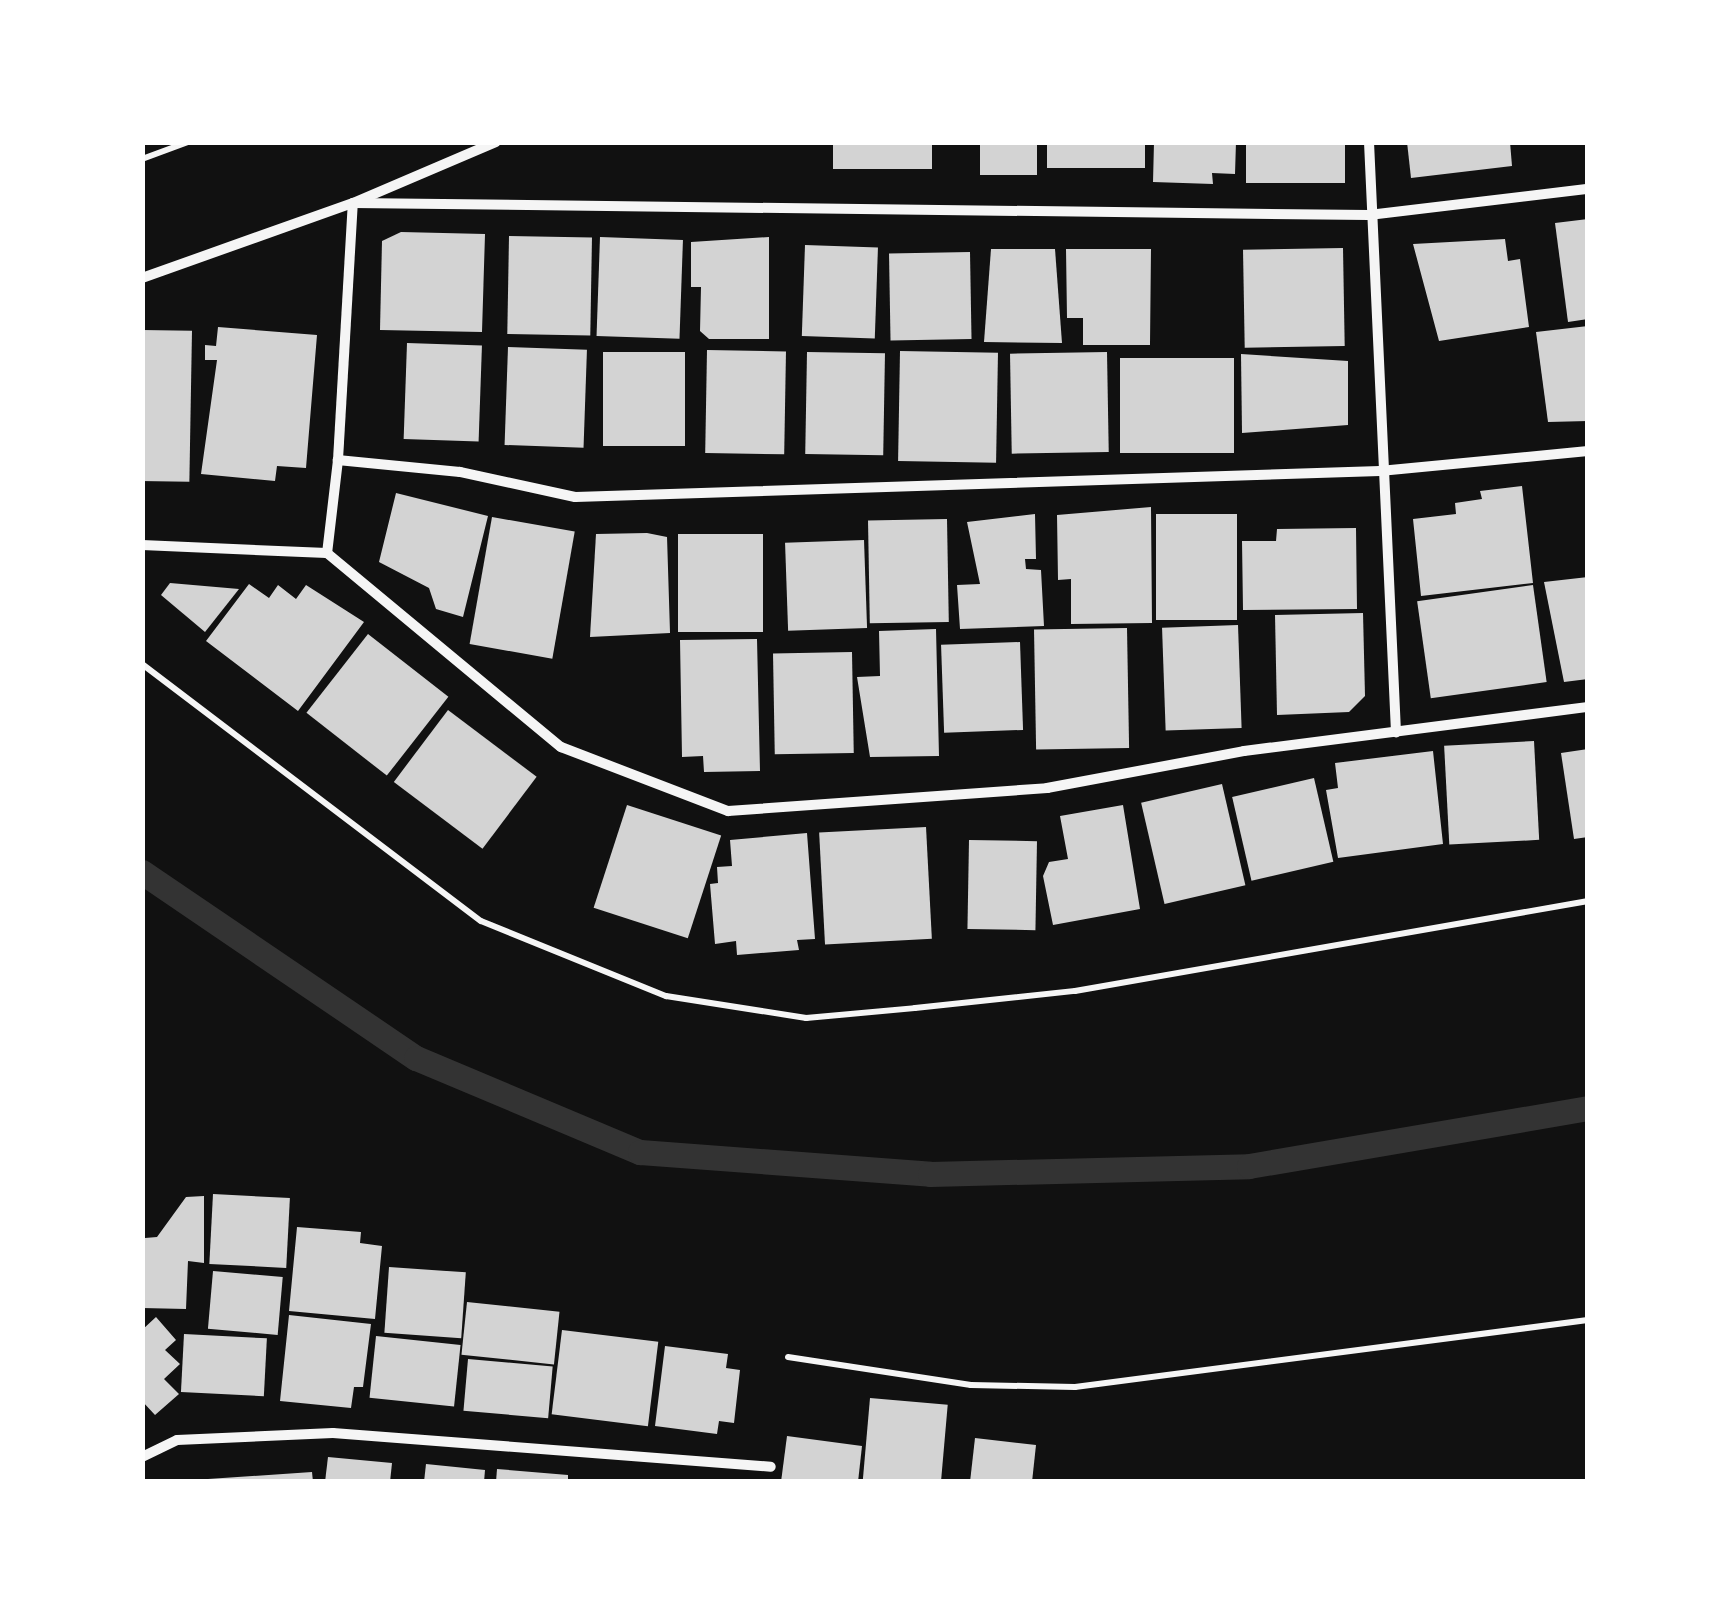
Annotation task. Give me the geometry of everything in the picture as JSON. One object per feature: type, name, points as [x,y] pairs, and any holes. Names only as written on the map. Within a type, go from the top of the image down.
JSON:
[{"type":"street","points":[[142,278],[353,202],[496,142]]},
{"type":"street","points":[[1368,142],[1380,471],[1396,732]]},
{"type":"street","points":[[353,202],[1369,215],[1588,189]]},
{"type":"street","points":[[326,553],[338,460],[353,202]]},
{"type":"street","points":[[338,460],[460,472],[576,497],[1380,471],[1588,451]]},
{"type":"street","points":[[142,545],[326,553],[561,746],[728,811],[1047,788],[1396,732],[1588,707]]},
{"type":"street","points":[[142,1457],[177,1440],[333,1433],[770,1467]]},
{"type":"path","points":[[142,159],[188,142]]},
{"type":"path","points":[[142,664],[481,922],[666,996],[806,1018],[933,1006],[1075,991],[1588,901]]},
{"type":"path","points":[[788,1357],[970,1385],[1076,1386],[1588,1320]]},
{"type":"building","points":[[833,142],[932,142],[932,169],[833,169]]},
{"type":"building","points":[[980,142],[1037,142],[1037,175],[980,175]]},
{"type":"building","points":[[1047,142],[1145,142],[1145,168],[1047,168]]},
{"type":"building","points":[[1154,142],[1236,142],[1235,174],[1212,173],[1213,184],[1153,182]]},
{"type":"building","points":[[1246,142],[1345,142],[1345,183],[1246,183]]},
{"type":"building","points":[[1407,142],[1510,142],[1512,166],[1411,178]]},
{"type":"building","points":[[1588,219],[1588,319],[1568,322],[1555,223]]},
{"type":"building","points":[[401,232],[485,234],[482,332],[380,330],[382,241]]},
{"type":"building","points":[[509,236],[592,237],[590,335],[507,334]]},
{"type":"building","points":[[600,237],[683,240],[679,339],[597,336]]},
{"type":"building","points":[[769,237],[769,339],[709,339],[700,331],[701,287],[691,287],[691,242]]},
{"type":"building","points":[[1505,239],[1508,261],[1520,259],[1529,327],[1439,341],[1413,244]]},
{"type":"building","points":[[805,245],[878,248],[875,338],[802,336]]},
{"type":"building","points":[[1343,248],[1345,346],[1245,348],[1243,250]]},
{"type":"building","points":[[991,249],[1055,249],[1062,343],[984,342]]},
{"type":"building","points":[[1066,249],[1151,249],[1150,345],[1083,345],[1083,318],[1067,318]]},
{"type":"building","points":[[970,252],[972,339],[891,340],[889,253]]},
{"type":"building","points":[[1588,326],[1588,421],[1548,422],[1536,332]]},
{"type":"building","points":[[218,327],[317,335],[306,468],[277,466],[275,481],[201,474],[217,360],[205,360],[205,345],[216,346]]},
{"type":"building","points":[[142,330],[192,331],[189,482],[142,481]]},
{"type":"building","points":[[407,343],[482,346],[479,442],[404,439]]},
{"type":"building","points":[[508,347],[587,350],[584,448],[505,445]]},
{"type":"building","points":[[707,350],[786,351],[784,454],[705,453]]},
{"type":"building","points":[[900,351],[998,353],[996,463],[898,461]]},
{"type":"building","points":[[603,352],[685,352],[685,446],[603,446]]},
{"type":"building","points":[[807,352],[885,353],[883,455],[805,454]]},
{"type":"building","points":[[1107,352],[1109,452],[1012,454],[1010,354]]},
{"type":"building","points":[[1241,354],[1348,361],[1348,425],[1242,433]]},
{"type":"building","points":[[1120,358],[1234,358],[1234,453],[1120,453]]},
{"type":"building","points":[[1522,486],[1533,583],[1421,596],[1413,519],[1456,514],[1455,503],[1482,499],[1480,491]]},
{"type":"building","points":[[396,493],[488,516],[463,617],[436,609],[429,588],[379,562]]},
{"type":"building","points":[[1151,507],[1152,623],[1071,624],[1071,579],[1058,580],[1057,515]]},
{"type":"building","points":[[1035,514],[1036,559],[1025,559],[1026,569],[1041,570],[1044,626],[960,629],[957,585],[980,584],[967,522]]},
{"type":"building","points":[[1156,514],[1237,514],[1237,620],[1156,620]]},
{"type":"building","points":[[492,517],[575,532],[552,659],[470,644]]},
{"type":"building","points":[[947,519],[949,622],[870,623],[868,520]]},
{"type":"building","points":[[1356,528],[1357,609],[1243,610],[1242,541],[1276,541],[1277,529]]},
{"type":"building","points":[[647,533],[667,537],[670,633],[590,637],[596,534]]},
{"type":"building","points":[[678,534],[763,534],[763,632],[678,632]]},
{"type":"building","points":[[864,540],[867,628],[788,631],[785,543]]},
{"type":"building","points":[[1588,577],[1588,679],[1564,682],[1544,582]]},
{"type":"building","points":[[170,583],[239,589],[205,632],[161,595]]},
{"type":"building","points":[[249,584],[269,598],[278,585],[296,599],[306,585],[364,622],[298,711],[206,641]]},
{"type":"building","points":[[1533,585],[1547,682],[1431,698],[1417,601]]},
{"type":"building","points":[[1363,613],[1365,696],[1349,712],[1277,715],[1275,615]]},
{"type":"building","points":[[1238,625],[1242,728],[1166,731],[1162,628]]},
{"type":"building","points":[[1127,628],[1129,748],[1036,750],[1034,630]]},
{"type":"building","points":[[936,629],[939,756],[870,757],[857,677],[880,676],[879,631]]},
{"type":"building","points":[[368,634],[448,697],[387,776],[306,713]]},
{"type":"building","points":[[757,639],[760,771],[704,772],[703,756],[682,757],[680,640]]},
{"type":"building","points":[[1020,642],[1023,730],[944,733],[941,645]]},
{"type":"building","points":[[852,652],[854,753],[775,754],[773,653]]},
{"type":"building","points":[[448,710],[537,777],[482,849],[394,782]]},
{"type":"building","points":[[1534,741],[1539,840],[1449,845],[1444,746]]},
{"type":"building","points":[[1588,749],[1588,837],[1574,839],[1561,753]]},
{"type":"building","points":[[1433,751],[1443,844],[1338,858],[1326,790],[1338,788],[1335,763]]},
{"type":"building","points":[[1314,778],[1333,862],[1251,881],[1232,797]]},
{"type":"building","points":[[1222,784],[1245,885],[1165,904],[1141,803]]},
{"type":"building","points":[[627,805],[721,836],[688,938],[594,908]]},
{"type":"building","points":[[1123,805],[1140,909],[1053,925],[1043,876],[1049,862],[1068,859],[1060,816]]},
{"type":"building","points":[[926,827],[932,939],[825,944],[819,833]]},
{"type":"building","points":[[807,833],[815,939],[797,940],[799,950],[737,955],[736,941],[715,944],[710,884],[718,883],[717,867],[732,866],[730,840]]},
{"type":"building","points":[[969,840],[1037,841],[1035,930],[967,929]]},
{"type":"building","points":[[213,1194],[290,1198],[286,1268],[209,1264]]},
{"type":"building","points":[[204,1196],[204,1263],[188,1261],[186,1309],[142,1308],[145,1238],[157,1237],[186,1197]]},
{"type":"building","points":[[297,1227],[361,1232],[360,1243],[382,1246],[375,1319],[289,1311]]},
{"type":"building","points":[[389,1267],[466,1272],[461,1338],[384,1333]]},
{"type":"building","points":[[213,1271],[283,1277],[278,1335],[208,1329]]},
{"type":"building","points":[[467,1302],[559,1312],[554,1364],[461,1355]]},
{"type":"building","points":[[289,1315],[371,1324],[363,1387],[354,1387],[351,1408],[280,1401]]},
{"type":"building","points":[[156,1317],[176,1340],[165,1350],[180,1364],[164,1379],[179,1394],[155,1415],[142,1401],[142,1330]]},
{"type":"building","points":[[562,1330],[658,1342],[648,1426],[552,1414]]},
{"type":"building","points":[[184,1334],[267,1338],[264,1396],[181,1392]]},
{"type":"building","points":[[376,1336],[461,1345],[454,1407],[370,1398]]},
{"type":"building","points":[[665,1346],[728,1354],[726,1368],[740,1370],[734,1423],[719,1421],[717,1434],[655,1426]]},
{"type":"building","points":[[468,1359],[553,1366],[548,1418],[463,1411]]},
{"type":"building","points":[[870,1398],[948,1405],[941,1482],[863,1482]]},
{"type":"building","points":[[787,1436],[862,1446],[858,1482],[781,1482]]},
{"type":"building","points":[[975,1438],[1036,1445],[1032,1482],[970,1482]]},
{"type":"building","points":[[328,1457],[392,1463],[390,1482],[325,1482]]},
{"type":"building","points":[[426,1464],[485,1470],[484,1482],[424,1482]]},
{"type":"building","points":[[497,1469],[568,1475],[568,1482],[496,1482]]},
{"type":"building","points":[[312,1472],[313,1482],[208,1482],[208,1479]]},
{"type":"waterway","points":[[142,872],[416,1058],[640,1152],[930,1174],[1249,1166],[1588,1108]]}]
